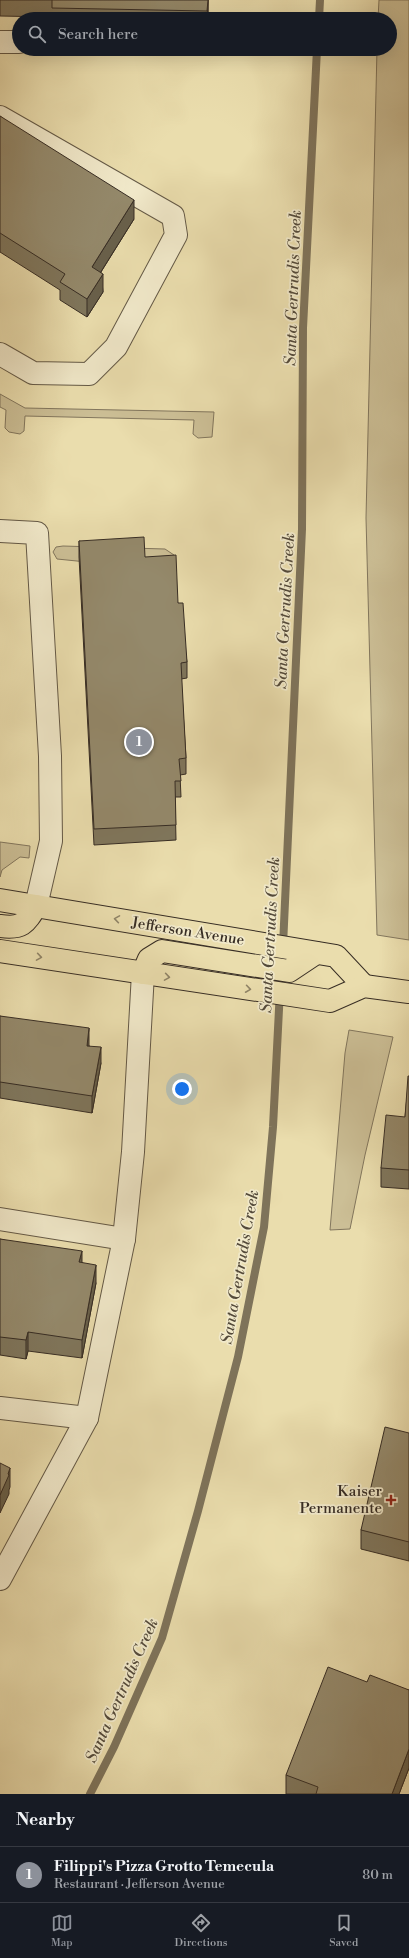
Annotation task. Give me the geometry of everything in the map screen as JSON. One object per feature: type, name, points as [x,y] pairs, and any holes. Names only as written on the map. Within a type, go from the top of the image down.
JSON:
[{"type":"main road","name":"Jefferson Avenue","points":[[0,900],[336,956],[364,986]]},
{"type":"main road","points":[[0,926],[19,926],[27,921],[36,906]]},
{"type":"main road","points":[[0,951],[143,974],[330,1001],[364,986],[409,992]]},
{"type":"main road","points":[[143,974],[149,959],[162,951],[289,971],[316,953]]},
{"type":"lane","points":[[0,42],[12,42]]},
{"type":"lane","points":[[0,117],[173,216],[176,235],[116,347],[89,374],[33,373],[0,354]]},
{"type":"lane","points":[[0,531],[37,533],[50,756],[51,841],[36,906]]},
{"type":"lane","points":[[0,1579],[87,1418],[124,1239],[133,1152],[143,974]]},
{"type":"lane","points":[[0,1219],[124,1239]]},
{"type":"lane","points":[[0,1408],[87,1418]]},
{"type":"shaded area","points":[[379,0],[409,0],[409,940],[377,935],[366,518],[377,56],[397,56],[397,12],[378,12]]},
{"type":"shaded area","points":[[0,394],[25,408],[214,412],[212,437],[198,438],[193,434],[194,420],[25,416],[24,431],[20,434],[9,432],[5,428],[6,410],[0,407]]},
{"type":"shaded area","points":[[56,547],[165,549],[174,555],[176,571],[57,559],[53,552]]},
{"type":"shaded area","points":[[0,842],[30,846],[29,858],[20,857],[2,870],[0,877]]},
{"type":"shaded area","points":[[349,1030],[393,1037],[365,1155],[350,1229],[330,1230],[345,1053]]},
{"type":"building","points":[[52,0],[208,0],[207,11],[52,8]]},
{"type":"building","points":[[0,116],[134,200],[92,267],[103,274],[87,299],[60,282],[65,274],[0,233]]},
{"type":"building","points":[[144,537],[145,557],[176,555],[178,603],[183,603],[187,662],[181,663],[186,758],[179,759],[181,781],[175,781],[176,825],[94,829],[79,541]]},
{"type":"building","points":[[0,1016],[89,1028],[87,1046],[101,1047],[92,1096],[0,1082]]},
{"type":"building","points":[[408,1076],[409,1170],[381,1168],[386,1115],[405,1117]]},
{"type":"building","points":[[0,1239],[82,1251],[79,1262],[96,1265],[82,1340],[28,1332],[26,1340],[0,1337]]},
{"type":"building","name":"Kaiser Permanente","points":[[385,1427],[409,1433],[409,1542],[361,1530]]},
{"type":"building","points":[[0,1463],[10,1468],[9,1475],[0,1495]]},
{"type":"building","points":[[328,1667],[367,1682],[370,1675],[409,1690],[409,1749],[392,1794],[316,1794],[318,1787],[286,1775]]},
{"type":"waterway","name":"Santa Gertrudis Creek","points":[[319,12],[320,0]]},
{"type":"waterway","name":"Santa Gertrudis Creek","points":[[283,946],[302,529],[303,328],[317,56]]},
{"type":"waterway","name":"Santa Gertrudis Creek","points":[[90,1794],[114,1747],[162,1638],[198,1511],[238,1357],[264,1227],[273,1127],[281,970]]},
{"type":"place","name":"Filippi's Pizza Grotto Temecula","points":[[139,742]]},
{"type":"place","name":"Kaiser Permanente","points":[[391,1500]]}]
